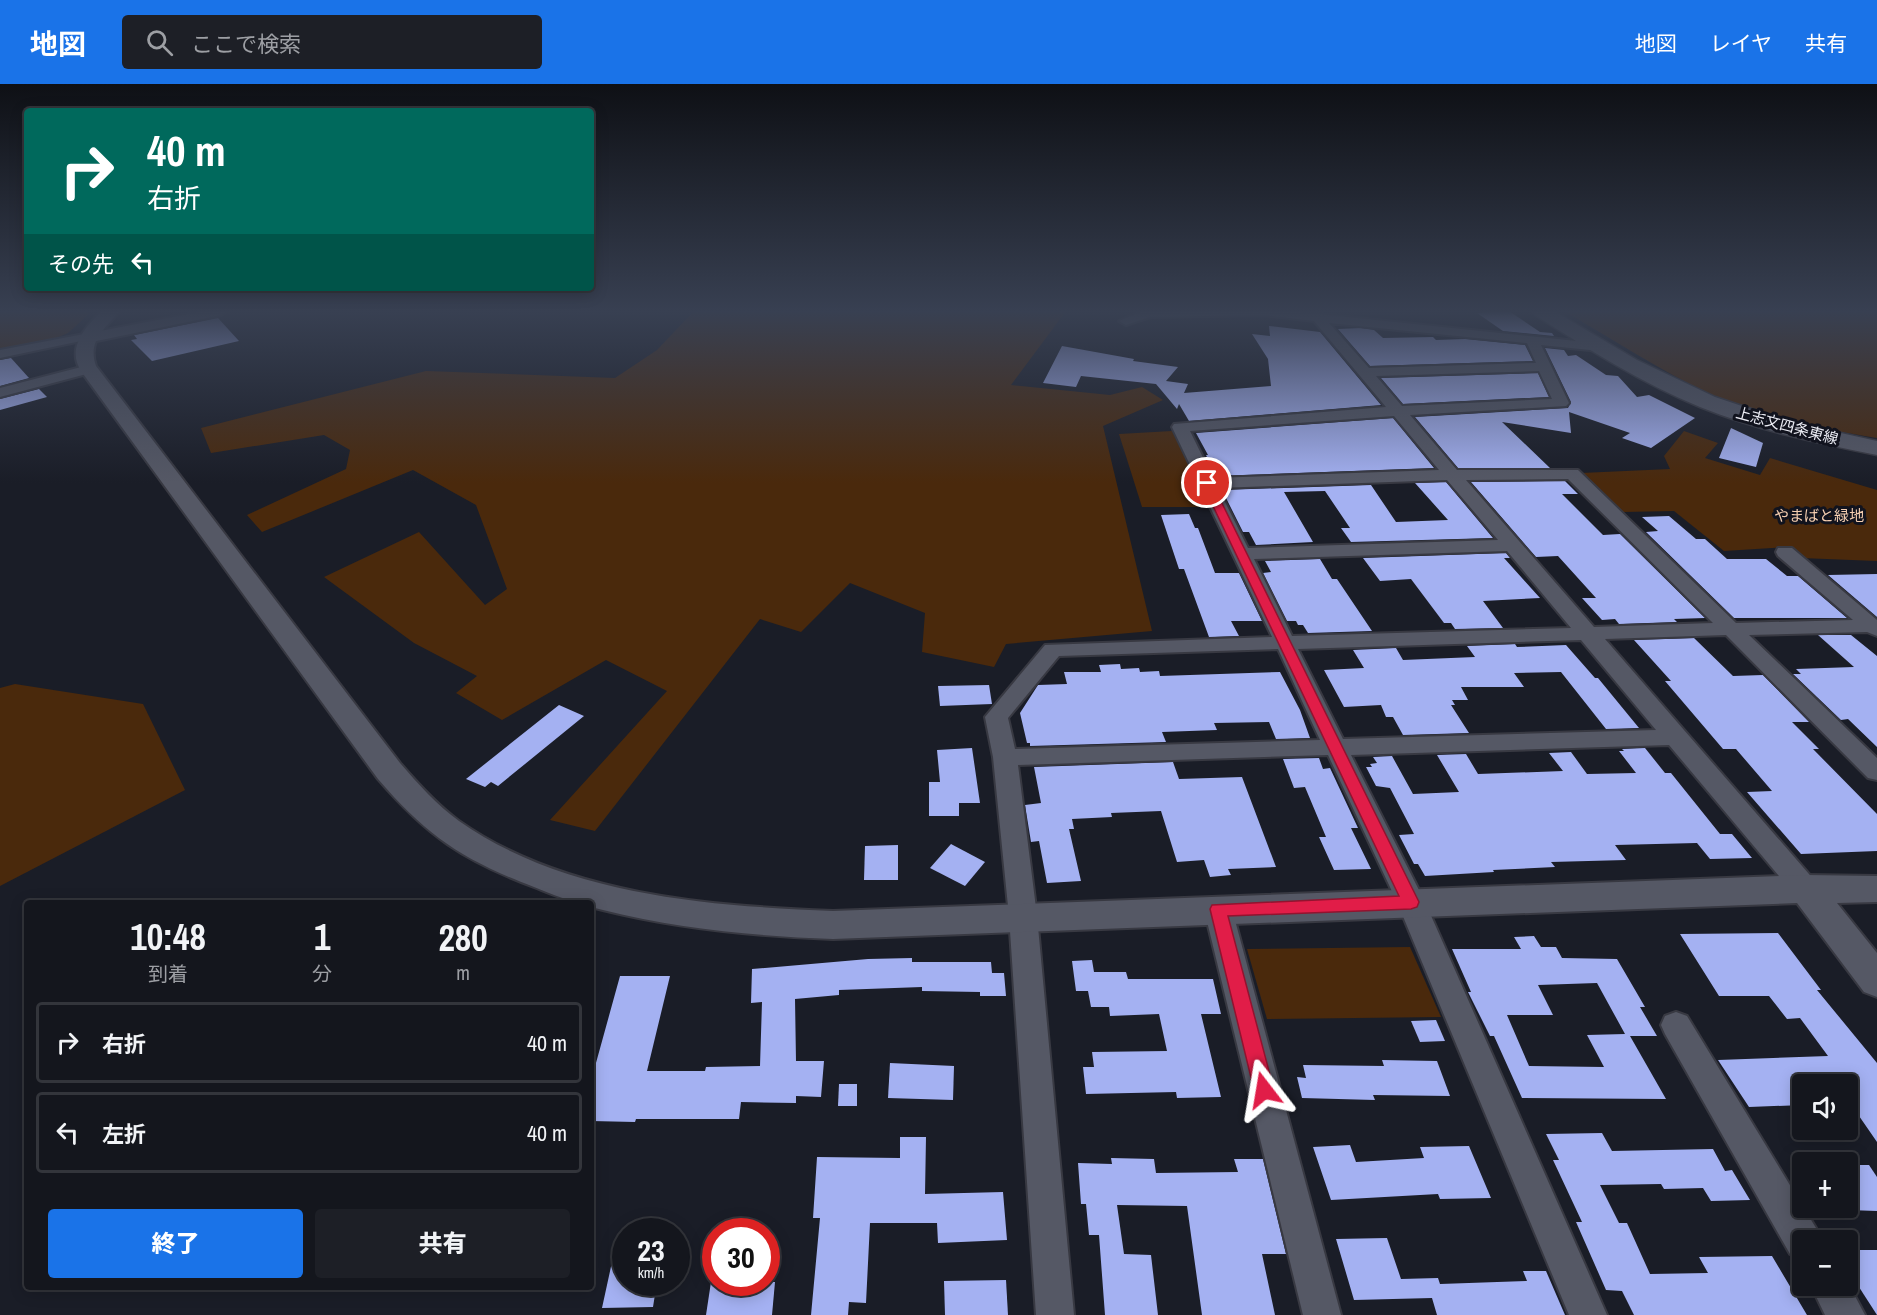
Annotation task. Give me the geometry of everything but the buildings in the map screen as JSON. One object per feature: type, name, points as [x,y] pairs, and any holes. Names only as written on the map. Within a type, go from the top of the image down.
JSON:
[{"type":"main road","name":"上志文四条東線","points":[[1639,368],[1668,385],[1720,407],[1797,430],[1877,448]]},
{"type":"street","points":[[0,393],[48,368]]},
{"type":"street","points":[[103,368],[389,771],[436,820],[472,846],[555,882],[592,895],[638,907],[710,918],[833,925],[1805,888],[1877,889]]},
{"type":"street","points":[[1361,368],[1805,888],[1877,981]]},
{"type":"street","points":[[1364,372],[1492,368]]},
{"type":"street","points":[[1545,368],[1561,403],[1398,411],[1180,427],[1411,902],[1588,1315]]},
{"type":"street","points":[[1207,483],[1451,475],[1572,474],[1877,772]]},
{"type":"street","points":[[1242,554],[1514,545]]},
{"type":"street","points":[[1785,552],[1875,627]]},
{"type":"street","points":[[1054,1315],[1023,916],[1005,757],[996,717],[1053,650],[1187,644],[1286,644],[1731,629],[1875,627]]},
{"type":"street","points":[[1005,757],[1675,737]]},
{"type":"street","points":[[1218,909],[1322,1315]]},
{"type":"street","points":[[1676,1024],[1797,1230]]},
{"type":"street","points":[[1835,1296],[1846,1315]]},
{"type":"green space","points":[[629,368],[1023,368],[1011,385],[1110,395],[1142,387],[1163,400],[1103,426],[1152,631],[1006,644],[994,667],[922,652],[925,613],[850,583],[801,632],[760,619],[595,831],[550,820],[667,691],[606,660],[502,720],[456,693],[477,676],[414,643],[324,577],[419,532],[485,605],[507,589],[476,505],[413,470],[262,532],[247,515],[346,469],[350,450],[324,435],[211,453],[201,428],[426,371],[615,378]]},
{"type":"green space","points":[[1661,368],[1877,368],[1877,438],[1793,422],[1752,411]]},
{"type":"green space","points":[[1172,431],[1209,507],[1142,507],[1119,434]]},
{"type":"green space","name":"やまばと緑地","points":[[1684,431],[1718,443],[1705,458],[1760,475],[1770,458],[1877,490],[1877,561],[1801,558],[1788,547],[1724,551],[1674,511],[1623,512],[1581,473],[1670,469],[1664,456]]},
{"type":"green space","points":[[15,684],[143,704],[185,790],[0,886],[0,688]]},
{"type":"green space","points":[[1410,947],[1441,1017],[1267,1019],[1247,949]]},
{"type":"route","points":[[1207,483],[1411,902],[1218,909],[1264,1090]]}]
